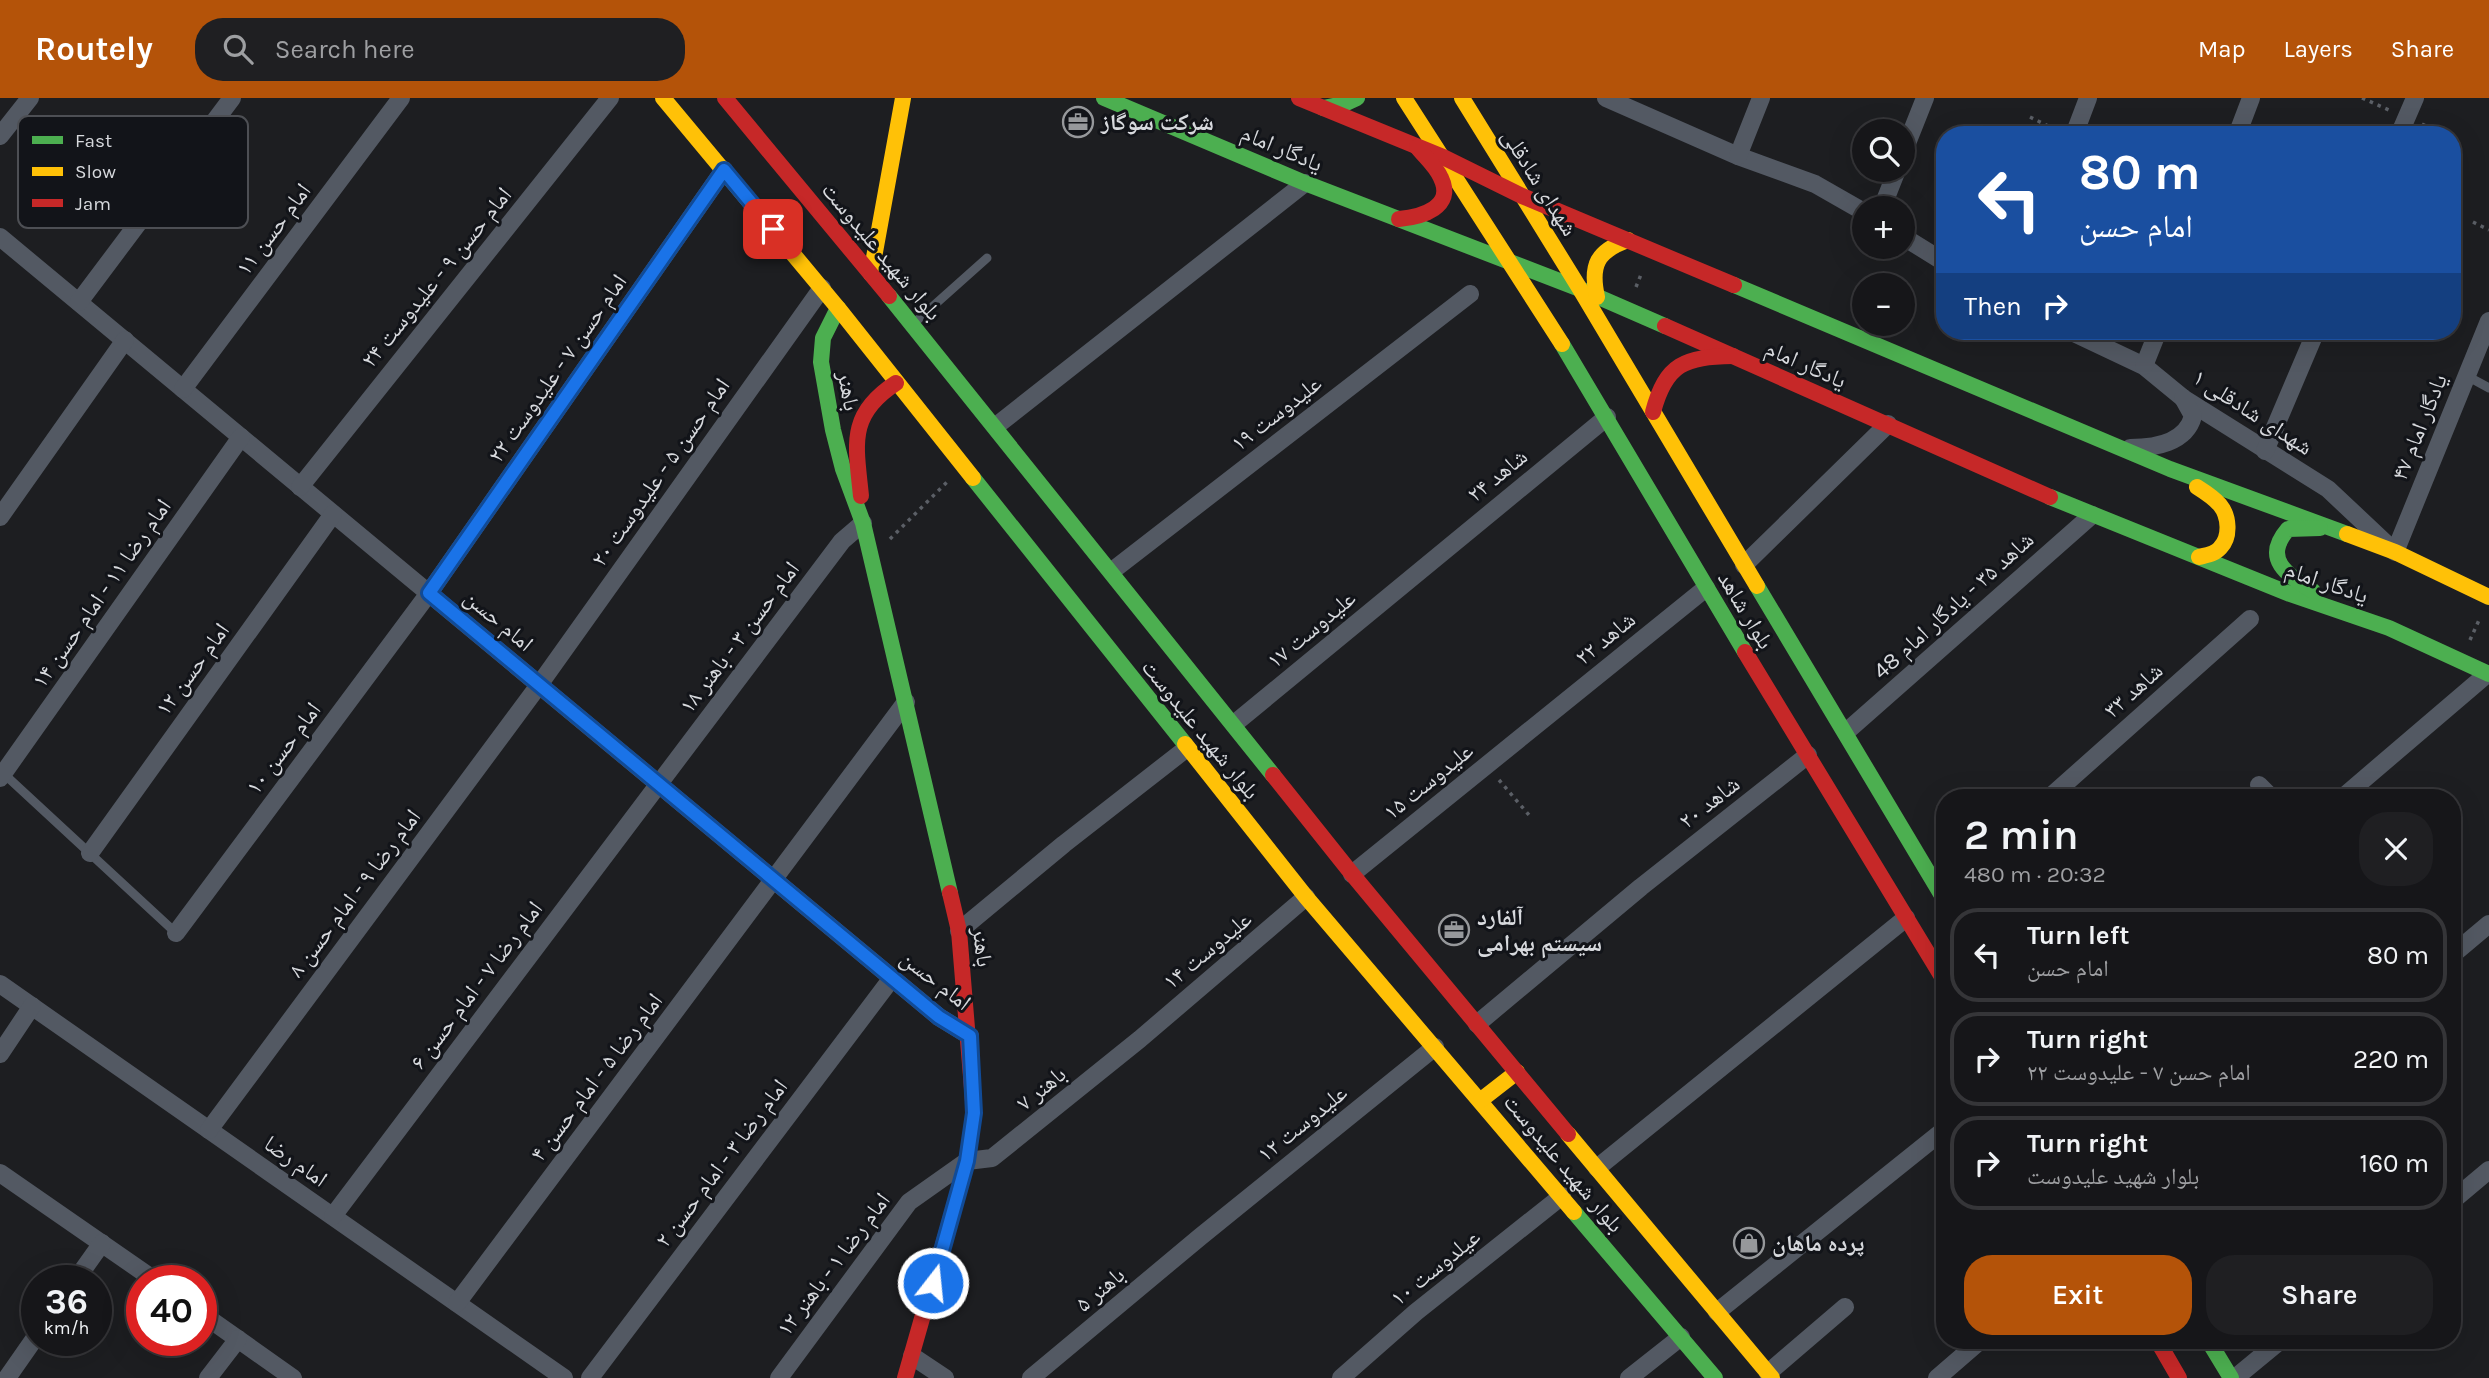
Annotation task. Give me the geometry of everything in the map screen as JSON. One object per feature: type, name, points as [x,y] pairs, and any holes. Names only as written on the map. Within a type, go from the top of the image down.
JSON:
[{"type":"main road","name":"بلوار شهید علیدوست","points":[[663,98],[822,288],[1306,897],[1715,1378]]},
{"type":"main road","name":"بلوار شهید علیدوست","points":[[724,98],[996,426],[1352,874],[1770,1376]]},
{"type":"main road","points":[[871,274],[902,98]]},
{"type":"main road","name":"یادگار امام","points":[[1104,98],[1305,183],[1580,289],[2091,515],[2290,594],[2389,628],[2488,674]]},
{"type":"main road","name":"یادگار امام","points":[[1299,98],[1443,157],[1522,196],[2170,469],[2395,552],[2486,604]]},
{"type":"main road","points":[[1322,108],[1344,104],[1357,98]]},
{"type":"main road","points":[[1404,98],[1512,263]]},
{"type":"main road","name":"شهدای شادقلی","points":[[1461,98],[1580,289]]},
{"type":"main road","points":[[1397,219],[1415,218],[1431,213],[1444,195],[1443,181],[1416,146]]},
{"type":"main road","points":[[1597,297],[1594,280],[1598,258],[1607,247],[1628,240]]},
{"type":"main road","name":"بلوار شاهد","points":[[1512,263],[1607,416],[1706,588],[1936,967]]},
{"type":"main road","name":"بلوار شاهد","points":[[1580,289],[1936,883]]},
{"type":"main road","name":"باهنر","points":[[838,308],[823,338],[821,362],[836,443],[863,523],[959,931],[970,1036],[974,1113],[967,1161],[905,1378]]},
{"type":"main road","points":[[1653,412],[1658,388],[1669,371],[1691,360],[1733,356]]},
{"type":"main road","name":"باهنر","points":[[863,523],[858,455],[863,413],[874,400],[897,383]]},
{"type":"main road","points":[[2170,469],[2220,503],[2225,513],[2228,525],[2222,547],[2212,554],[2199,557]]},
{"type":"main road","points":[[2336,530],[2309,527],[2288,529],[2281,535],[2277,549],[2277,559],[2282,570],[2315,592],[2389,628]]},
{"type":"main road","points":[[1481,1100],[1517,1072]]},
{"type":"main road","points":[[2162,1349],[2179,1378]]},
{"type":"main road","points":[[2214,1349],[2233,1378]]},
{"type":"street","points":[[0,136],[30,98]]},
{"type":"street","points":[[218,116],[232,98]]},
{"type":"street","name":"امام حسن ۱۱","points":[[184,390],[401,98]]},
{"type":"street","name":"امام حسن ۹ - علیدوست ۲۴","points":[[300,487],[610,98]]},
{"type":"street","points":[[1606,98],[1738,156],[1815,184],[1852,205]]},
{"type":"street","points":[[1738,156],[1761,98]]},
{"type":"street","points":[[1915,123],[1925,98]]},
{"type":"street","points":[[2077,126],[2088,98]]},
{"type":"street","points":[[2240,126],[2251,98]]},
{"type":"street","points":[[2402,126],[2415,98]]},
{"type":"street","name":"امام حسن ۷ - علیدوست ۲۲","points":[[429,593],[724,170]]},
{"type":"street","points":[[996,426],[1305,183]]},
{"type":"street","points":[[79,302],[134,228]]},
{"type":"street","points":[[1915,244],[1936,257]]},
{"type":"street","name":"امام حسن","points":[[3,246],[79,302],[939,1017],[970,1036]]},
{"type":"street","name":"امام حسن ۵ - علیدوست ۲۰","points":[[539,685],[822,288]]},
{"type":"street","name":"علیدوست ۱۹","points":[[1112,571],[1470,294]]},
{"type":"street","name":"یادگار امام ۴۷","points":[[2395,552],[2489,321]]},
{"type":"street","name":"شهدای شادقلی ۱","points":[[2089,340],[2144,366],[2183,398],[2328,489],[2395,552]]},
{"type":"street","points":[[2144,366],[2154,340]]},
{"type":"street","points":[[2266,451],[2312,340]]},
{"type":"street","points":[[0,517],[125,341]]},
{"type":"street","points":[[2120,448],[2150,448],[2179,436],[2190,426],[2193,416],[2183,398]]},
{"type":"street","name":"شاهد ۲۴","points":[[1419,570],[1607,416]]},
{"type":"street","points":[[1744,565],[1888,424]]},
{"type":"street","name":"امام رضا ۱۱ - امام حسن ۱۴","points":[[2,775],[241,437]]},
{"type":"street","name":"امام حسن ۱۲","points":[[90,853],[333,514]]},
{"type":"street","name":"شاهد ۳۵ - یادگار امام 48","points":[[1846,732],[2091,515]]},
{"type":"street","name":"امام حسن ۳ - باهنر ۱۸","points":[[659,784],[842,541],[863,523]]},
{"type":"street","name":"علیدوست ۱۷","points":[[1234,724],[1419,570]]},
{"type":"street","name":"شاهد ۲۲","points":[[1534,726],[1706,588]]},
{"type":"street","name":"امام حسن ۱۰","points":[[176,933],[429,593]]},
{"type":"street","name":"شاهد ۳۳","points":[[2059,789],[2250,619]]},
{"type":"street","points":[[2353,789],[2488,674]]},
{"type":"street","name":"امام رضا ۹ - امام حسن ۸","points":[[209,1130],[539,685]]},
{"type":"street","name":"امام رضا ۵ - امام حسن ۴","points":[[457,1303],[906,702]]},
{"type":"street","name":"علیدوست ۱۵","points":[[1352,874],[1534,726]]},
{"type":"street","points":[[959,931],[1064,844],[1187,748]]},
{"type":"street","name":"شاهد ۲۰","points":[[1476,1024],[1641,887],[1808,755]]},
{"type":"street","name":"امام رضا ۷ - امام حسن ۶","points":[[333,1216],[659,784]]},
{"type":"street","name":"علیدوست ۱۴","points":[[1140,1039],[1306,897]]},
{"type":"street","points":[[1597,1168],[1906,918]]},
{"type":"street","points":[[2461,947],[2489,924]]},
{"type":"street","name":"امام رضا ۳ - امام حسن ۲","points":[[590,1378],[892,978]]},
{"type":"street","name":"امام رضا","points":[[0,984],[564,1378]]},
{"type":"street","points":[[0,1054],[32,1006]]},
{"type":"street","name":"باهنر ۷","points":[[967,1161],[992,1158],[1140,1039]]},
{"type":"street","name":"علیدوست ۱۲","points":[[1200,1237],[1435,1047]]},
{"type":"street","points":[[1717,1312],[1936,1136]]},
{"type":"street","name":"امام رضا ۱ - باهنر ۱۲","points":[[779,1378],[909,1202],[967,1161]]},
{"type":"street","points":[[2461,1193],[2489,1170]]},
{"type":"street","points":[[0,1173],[133,1265]]},
{"type":"street","name":"عیلدوست ۱۰","points":[[1341,1378],[1416,1312],[1562,1196]]},
{"type":"street","name":"باهنر ۵","points":[[1031,1378],[1200,1237]]},
{"type":"street","points":[[86,1265],[102,1243]]},
{"type":"street","points":[[1770,1376],[1845,1307]]},
{"type":"street","points":[[217,1324],[293,1378]]},
{"type":"street","points":[[1629,1378],[1681,1337]]},
{"type":"street","points":[[208,1378],[238,1339]]},
{"type":"street","points":[[1937,1378],[1971,1349]]},
{"type":"street","points":[[2233,1378],[2270,1349]]},
{"type":"street","points":[[7,1378],[22,1356]]},
{"type":"street","points":[[912,1356],[945,1378]]},
{"type":"lane","points":[[913,324],[987,258]]},
{"type":"lane","points":[[2466,376],[2489,388]]},
{"type":"lane","points":[[2,775],[176,933]]},
{"type":"path","points":[[2362,98],[2406,117]]},
{"type":"path","points":[[2030,117],[2048,126]]},
{"type":"path","points":[[2473,222],[2489,230]]},
{"type":"path","points":[[1626,309],[1651,250]]},
{"type":"path","points":[[871,557],[963,466]]},
{"type":"path","points":[[2460,661],[2486,604]]},
{"type":"path","points":[[1487,765],[1529,815]]},
{"type":"traffic: fast","points":[[1104,98],[1305,183],[1580,289],[1665,326]]},
{"type":"traffic: fast","points":[[1323,108],[1357,98]]},
{"type":"traffic: fast","points":[[1734,285],[2170,469],[2347,534]]},
{"type":"traffic: fast","points":[[889,296],[1273,775]]},
{"type":"traffic: fast","points":[[838,308],[823,338],[821,362],[833,430],[843,469],[863,523],[950,893]]},
{"type":"traffic: fast","points":[[1562,344],[1745,652]]},
{"type":"traffic: fast","points":[[973,478],[1185,744]]},
{"type":"traffic: fast","points":[[2050,497],[2290,594],[2389,628],[2489,674]]},
{"type":"traffic: fast","points":[[2313,591],[2287,572],[2281,565],[2277,549],[2288,529],[2320,528]]},
{"type":"traffic: fast","points":[[1757,586],[1936,886]]},
{"type":"traffic: fast","points":[[1574,1212],[1715,1378]]},
{"type":"traffic: fast","points":[[2213,1349],[2231,1378]]},
{"type":"traffic: slow","points":[[663,98],[838,308],[973,478]]},
{"type":"traffic: slow","points":[[871,274],[903,98]]},
{"type":"traffic: slow","points":[[1404,98],[1562,344]]},
{"type":"traffic: slow","points":[[1462,98],[1580,289],[1757,586]]},
{"type":"traffic: slow","points":[[1597,297],[1595,276],[1598,261],[1609,249],[1628,240]]},
{"type":"traffic: slow","points":[[2197,487],[2220,505],[2228,526],[2226,538],[2220,548],[2199,557]]},
{"type":"traffic: slow","points":[[2347,534],[2395,552],[2489,597]]},
{"type":"traffic: slow","points":[[1185,744],[1306,897],[1574,1212]]},
{"type":"traffic: slow","points":[[1481,1100],[1517,1072]]},
{"type":"traffic: slow","points":[[1568,1134],[1772,1378]]},
{"type":"traffic: jam","points":[[725,98],[889,296]]},
{"type":"traffic: jam","points":[[1299,98],[1443,157],[1522,196],[1734,285]]},
{"type":"traffic: jam","points":[[1399,219],[1434,209],[1444,196],[1439,174],[1417,147]]},
{"type":"traffic: jam","points":[[1665,326],[2050,497]]},
{"type":"traffic: jam","points":[[1653,412],[1664,383],[1680,366],[1702,358],[1733,356]]},
{"type":"traffic: jam","points":[[861,496],[857,446],[862,419],[880,395],[896,383]]},
{"type":"traffic: jam","points":[[1745,652],[1936,967]]},
{"type":"traffic: jam","points":[[1273,775],[1568,1134]]},
{"type":"traffic: jam","points":[[905,1378],[967,1161],[974,1113],[959,931],[950,893]]},
{"type":"traffic: jam","points":[[2162,1349],[2179,1378]]},
{"type":"place","name":"شرکت سوگاز","points":[[1078,122]]},
{"type":"place","name":"آلفارد سیستم بهرامی","points":[[1454,930]]},
{"type":"place","name":"پرده ماهان","points":[[1749,1243]]},
{"type":"route","points":[[773,229],[724,170],[429,593],[939,1017],[970,1036],[974,1113],[967,1161],[933,1283]]}]
